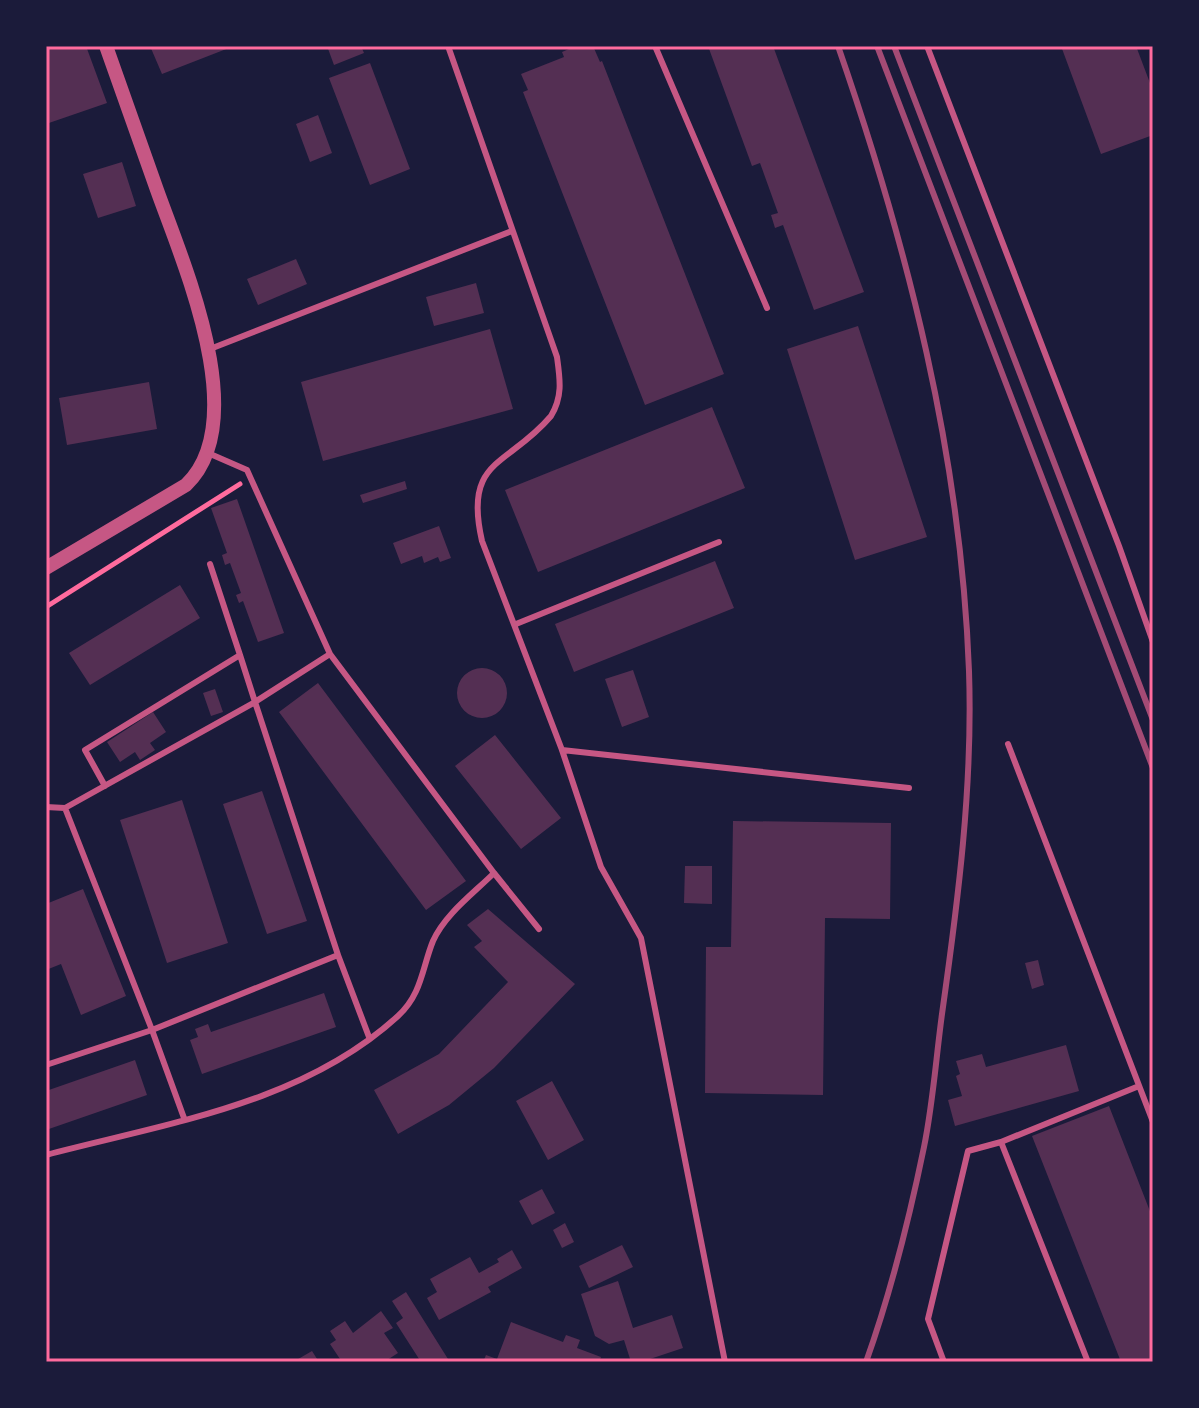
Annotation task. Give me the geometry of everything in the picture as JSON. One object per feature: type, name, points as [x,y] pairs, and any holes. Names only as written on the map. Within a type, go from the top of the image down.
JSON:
[{"type":"street","points":[[46,568],[186,485],[208,453],[212,407],[209,350],[199,305],[106,46]]},
{"type":"lane","points":[[448,46],[557,357],[560,381],[558,405],[551,416],[481,481],[476,496],[476,513],[482,541],[562,750],[601,867],[641,938],[725,1362]]},
{"type":"lane","points":[[655,46],[767,308]]},
{"type":"lane","points":[[927,46],[1153,642]]},
{"type":"lane","points":[[209,350],[512,231]]},
{"type":"lane","points":[[208,453],[247,470],[330,654],[539,929]]},
{"type":"lane","points":[[516,624],[719,542]]},
{"type":"lane","points":[[210,564],[338,955],[369,1037]]},
{"type":"lane","points":[[46,807],[65,808],[255,702],[330,654]]},
{"type":"lane","points":[[105,786],[85,750],[240,655]]},
{"type":"lane","points":[[1008,744],[1153,1122]]},
{"type":"lane","points":[[562,750],[909,788]]},
{"type":"lane","points":[[65,808],[184,1118]]},
{"type":"lane","points":[[46,1155],[251,1100],[304,1080],[399,1015],[416,994],[433,941],[443,924],[494,873]]},
{"type":"lane","points":[[46,1065],[152,1030],[338,955]]},
{"type":"lane","points":[[944,1362],[928,1319],[968,1151],[1001,1142],[1139,1086]]},
{"type":"lane","points":[[1001,1142],[1088,1362]]},
{"type":"path","points":[[46,607],[251,477]]},
{"type":"building","points":[[46,46],[86,46],[107,103],[46,124]]},
{"type":"building","points":[[150,46],[234,46],[162,74]]},
{"type":"building","points":[[327,46],[361,46],[364,53],[334,65]]},
{"type":"building","points":[[576,46],[593,46],[602,61],[724,374],[645,405],[523,92],[528,90],[521,74],[564,57],[562,52]]},
{"type":"building","points":[[708,46],[773,46],[864,292],[814,310],[783,225],[775,228],[771,215],[778,213],[760,163],[752,166]]},
{"type":"building","points":[[1061,46],[1136,46],[1153,91],[1153,135],[1101,154]]},
{"type":"building","points":[[370,63],[410,169],[370,185],[329,78]]},
{"type":"building","points":[[318,115],[332,153],[310,162],[296,124]]},
{"type":"building","points":[[122,162],[136,206],[98,218],[83,174]]},
{"type":"building","points":[[296,259],[307,284],[258,305],[247,279]]},
{"type":"building","points":[[476,283],[484,313],[434,326],[426,297]]},
{"type":"building","points":[[858,326],[927,537],[855,560],[787,349]]},
{"type":"building","points":[[490,329],[513,409],[323,461],[301,382]]},
{"type":"building","points":[[149,382],[157,429],[67,445],[59,398]]},
{"type":"building","points":[[712,407],[745,488],[538,572],[505,490]]},
{"type":"building","points":[[405,481],[407,489],[363,503],[360,495]]},
{"type":"building","points":[[237,499],[284,633],[258,642],[243,601],[239,603],[236,595],[241,593],[230,563],[225,565],[222,555],[227,553],[211,508]]},
{"type":"building","points":[[439,526],[451,558],[440,562],[438,557],[424,563],[422,556],[401,564],[393,543]]},
{"type":"building","points":[[715,561],[734,608],[574,672],[555,624]]},
{"type":"building","points":[[180,585],[200,618],[90,685],[69,653]]},
{"type":"building","points":[[482,668],[500,675],[507,693],[500,711],[482,718],[464,711],[457,693],[464,675]]},
{"type":"building","points":[[633,670],[649,717],[622,727],[605,679]]},
{"type":"building","points":[[318,683],[466,881],[426,910],[279,712]]},
{"type":"building","points":[[215,689],[223,712],[211,716],[203,693]]},
{"type":"building","points":[[153,712],[166,732],[150,743],[155,750],[140,760],[135,752],[120,762],[107,742]]},
{"type":"building","points":[[495,735],[561,818],[521,849],[455,766]]},
{"type":"building","points":[[262,791],[307,921],[267,934],[223,804]]},
{"type":"building","points":[[182,800],[228,943],[167,963],[120,820]]},
{"type":"building","points":[[733,821],[891,823],[890,919],[825,918],[823,1095],[705,1093],[706,947],[731,947]]},
{"type":"building","points":[[685,866],[712,866],[712,904],[684,903]]},
{"type":"building","points":[[83,889],[126,996],[81,1015],[61,964],[46,970],[46,904]]},
{"type":"building","points":[[488,909],[575,984],[494,1068],[449,1105],[398,1134],[374,1090],[439,1054],[508,982],[474,947],[482,941],[467,925]]},
{"type":"building","points":[[1038,960],[1044,985],[1032,989],[1025,963]]},
{"type":"building","points":[[324,993],[336,1027],[202,1074],[190,1040],[198,1037],[195,1029],[208,1024],[211,1032]]},
{"type":"building","points":[[1066,1045],[1079,1091],[955,1126],[948,1100],[962,1096],[956,1076],[960,1074],[956,1061],[982,1054],[986,1067]]},
{"type":"building","points":[[135,1060],[147,1095],[46,1130],[46,1091]]},
{"type":"building","points":[[552,1081],[584,1140],[548,1160],[516,1101]]},
{"type":"building","points":[[1109,1106],[1153,1219],[1153,1362],[1121,1362],[1032,1136]]},
{"type":"building","points":[[542,1189],[555,1213],[532,1225],[519,1201]]},
{"type":"building","points":[[565,1223],[574,1242],[562,1248],[553,1230]]},
{"type":"building","points":[[622,1245],[633,1267],[589,1288],[579,1266]]},
{"type":"building","points":[[512,1250],[522,1268],[488,1287],[491,1292],[439,1320],[427,1298],[437,1292],[430,1279],[470,1257],[479,1273],[499,1262],[497,1259]]},
{"type":"building","points":[[618,1281],[633,1328],[672,1315],[683,1348],[641,1362],[631,1362],[624,1340],[609,1344],[595,1336],[581,1294]]},
{"type":"building","points":[[406,1292],[448,1359],[443,1362],[421,1362],[396,1323],[403,1318],[392,1301]]},
{"type":"building","points":[[381,1311],[393,1328],[384,1333],[398,1353],[384,1362],[342,1362],[330,1344],[336,1340],[330,1331],[345,1321],[353,1333]]},
{"type":"building","points":[[511,1322],[563,1342],[566,1335],[580,1340],[577,1348],[601,1357],[599,1362],[483,1362],[486,1355],[497,1359]]},
{"type":"building","points":[[312,1351],[319,1362],[293,1362]]},
{"type":"railway","points":[[838,46],[887,199],[927,354],[955,511],[964,591],[970,714],[963,843],[930,1114],[899,1256],[866,1362]]},
{"type":"railway","points":[[877,46],[1153,768]]},
{"type":"railway","points":[[894,46],[1153,720]]}]
